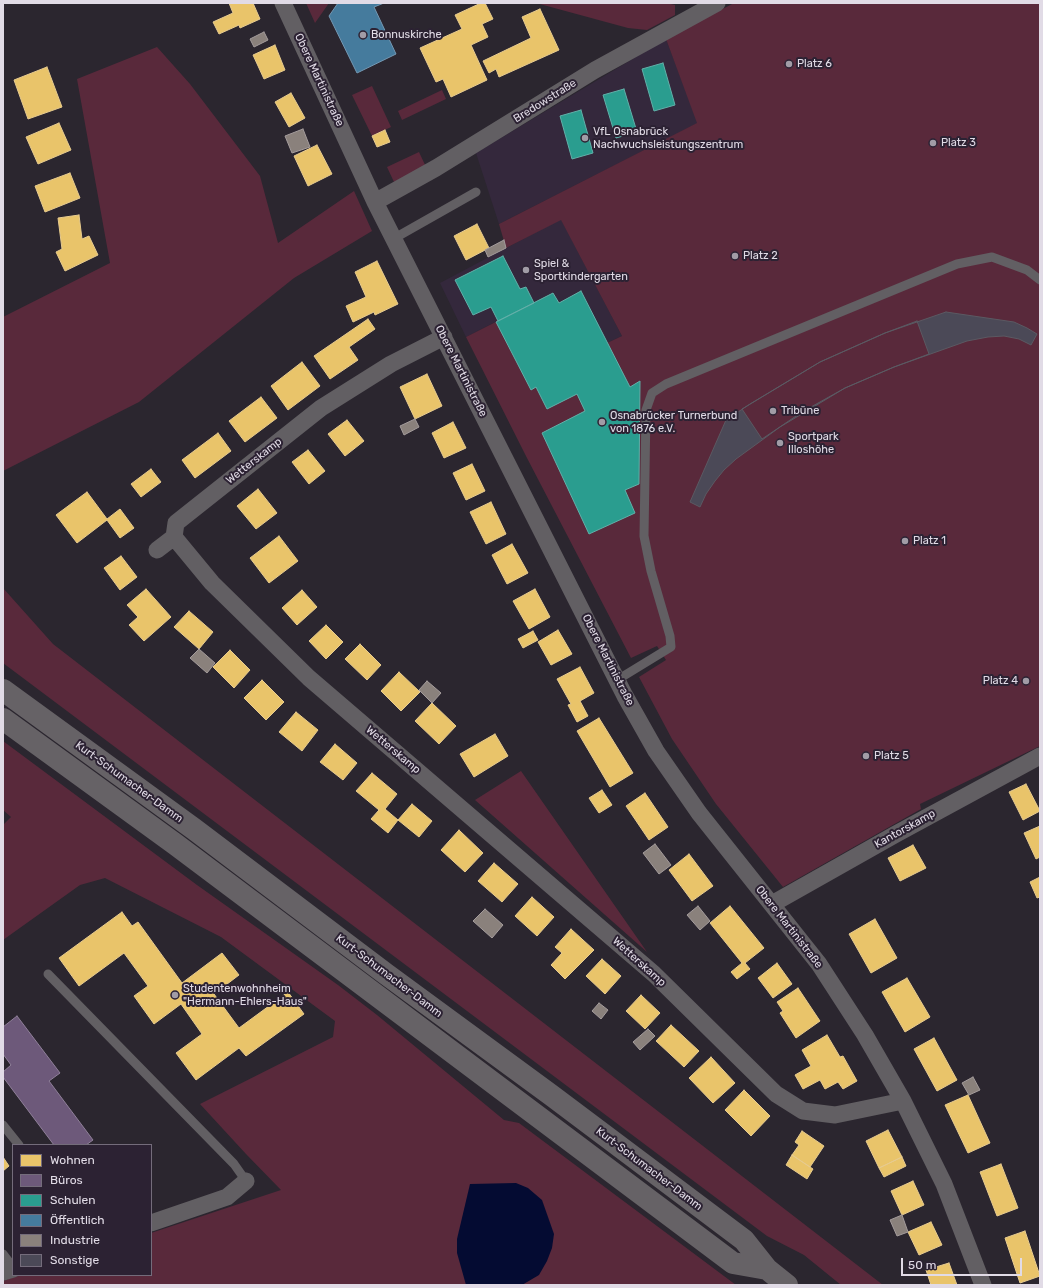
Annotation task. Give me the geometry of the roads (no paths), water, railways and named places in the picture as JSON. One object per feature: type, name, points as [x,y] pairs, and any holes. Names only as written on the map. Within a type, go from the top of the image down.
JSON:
[{"type":"main road","name":"Kurt-Schumacher-Damm","points":[[3,690],[200,834],[744,1240],[767,1269],[787,1285]]},
{"type":"main road","name":"Kurt-Schumacher-Damm","points":[[3,719],[181,849],[733,1262],[767,1269]]},
{"type":"street","name":"Obere Martinistraße","points":[[283,3],[393,239],[617,680],[656,751],[699,813],[772,904],[827,977],[865,1035],[903,1101],[944,1184],[983,1285]]},
{"type":"street","name":"Bredowstraße","points":[[375,202],[436,168],[595,70],[717,3]]},
{"type":"street","name":"Wetterskamp","points":[[444,337],[391,364],[321,408],[176,523],[174,537],[212,583],[309,678],[654,974],[776,1094],[802,1111],[835,1115],[903,1101]]},
{"type":"street","points":[[157,550],[174,537]]},
{"type":"street","name":"Kantorskamp","points":[[772,904],[896,834],[1036,760]]},
{"type":"street","points":[[152,1223],[227,1197],[246,1181]]},
{"type":"lane","points":[[393,239],[476,192]]},
{"type":"lane","points":[[617,680],[671,647],[670,636],[651,571],[644,536],[646,410],[652,393],[666,384],[957,264],[992,257],[1027,270],[1040,280]]},
{"type":"lane","points":[[48,974],[234,1164],[246,1181]]},
{"type":"lane","points":[[3,1125],[17,1144]]},
{"type":"lane","points":[[3,1254],[12,1267]]},
{"type":"water","points":[[516,1183],[528,1188],[542,1200],[554,1234],[552,1248],[547,1261],[539,1275],[522,1285],[466,1285],[457,1253],[457,1239],[470,1184]]},
{"type":"place","name":"Bonnuskirche","points":[[363,35]]},
{"type":"place","name":"Platz 6","points":[[789,64]]},
{"type":"place","name":"VfL Osnabrück Nachwuchsleistungszentrum","points":[[585,138]]},
{"type":"place","name":"Platz 3","points":[[933,143]]},
{"type":"place","name":"Platz 2","points":[[735,256]]},
{"type":"place","name":"Spiel & Sportkindergarten","points":[[526,270]]},
{"type":"place","name":"Tribüne","points":[[773,411]]},
{"type":"place","name":"Osnabrücker Turnerbund von 1876 e.V.","points":[[602,422]]},
{"type":"place","name":"Sportpark Illoshöhe","points":[[780,443]]},
{"type":"place","name":"Platz 1","points":[[905,541]]},
{"type":"place","name":"Platz 4","points":[[1026,681]]},
{"type":"place","name":"Platz 5","points":[[866,756]]},
{"type":"place","name":"Studentenwohnheim \"Hermann-Ehlers-Haus\"","points":[[175,995]]}]
